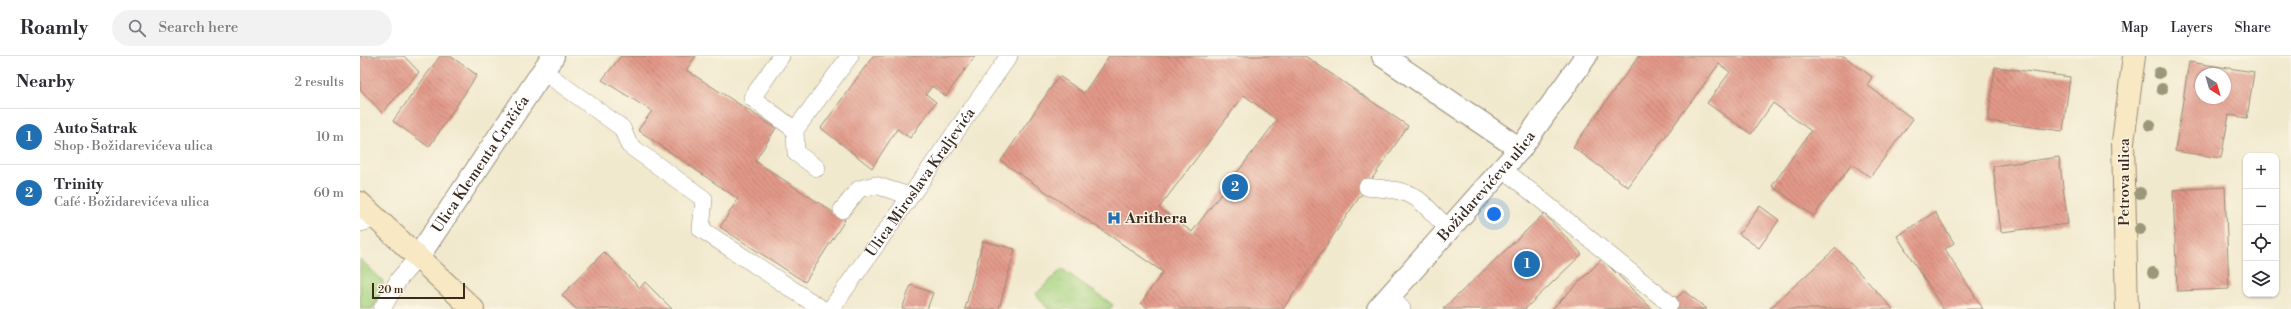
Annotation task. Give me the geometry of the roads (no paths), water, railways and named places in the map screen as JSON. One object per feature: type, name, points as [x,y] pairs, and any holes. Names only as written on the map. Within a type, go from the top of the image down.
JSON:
[{"type":"street","points":[[1384,56],[1520,149]]},
{"type":"street","name":"Božidarevićeva ulica","points":[[1390,305],[1450,229],[1520,149],[1586,56]]},
{"type":"street","name":"Petrova ulica","points":[[2127,309],[2123,142],[2134,56]]},
{"type":"street","name":"Ulica Klementa Crnčića","points":[[418,257],[548,64]]},
{"type":"street","points":[[360,203],[369,221],[418,257],[473,309]]},
{"type":"lane","points":[[781,56],[752,98],[795,130]]},
{"type":"lane","points":[[817,168],[796,153],[795,130],[850,56]]},
{"type":"lane","name":"Ulica Miroslava Kraljevića","points":[[831,309],[1010,56]]},
{"type":"lane","name":"Ulica Klementa Crnčića","points":[[548,64],[622,128],[629,145],[704,199],[701,229],[822,309]]},
{"type":"lane","points":[[1503,170],[1670,304]]},
{"type":"lane","points":[[842,210],[858,189],[875,185],[910,196]]},
{"type":"lane","points":[[1367,187],[1400,191],[1419,200],[1436,219],[1450,229]]},
{"type":"lane","points":[[382,309],[400,279],[418,257]]},
{"type":"place","name":"Trinity","points":[[1235,187]]},
{"type":"place","name":"Arithera","points":[[1114,218]]},
{"type":"place","name":"Auto Šatrak","points":[[1527,264]]}]
